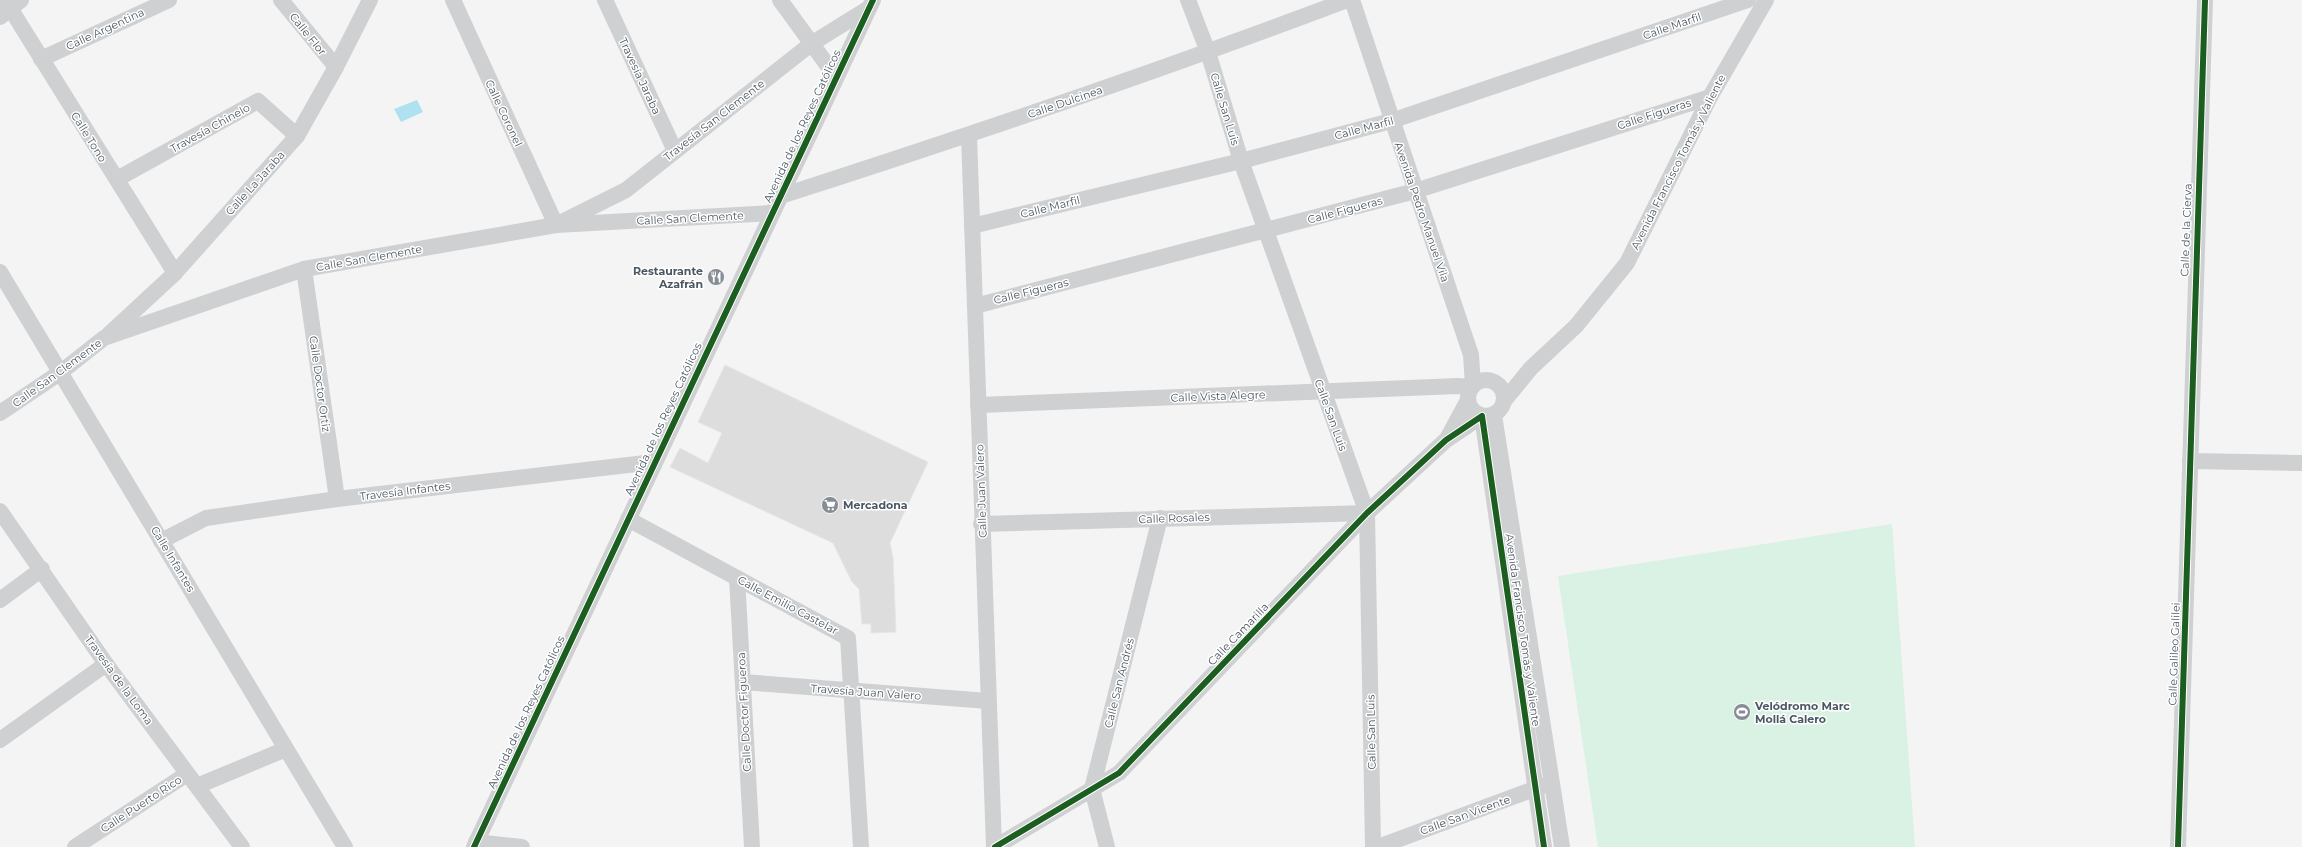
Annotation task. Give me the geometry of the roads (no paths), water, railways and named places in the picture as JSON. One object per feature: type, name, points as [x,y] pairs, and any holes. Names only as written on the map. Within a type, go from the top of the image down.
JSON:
[{"type":"street","name":"Calle Argentina","points":[[41,59],[169,0]]},
{"type":"street","name":"Calle Flor","points":[[281,0],[336,67]]},
{"type":"street","name":"Calle La Jaraba","points":[[104,338],[175,273],[297,136],[336,67],[370,0]]},
{"type":"street","name":"Calle Coronel","points":[[453,0],[556,225]]},
{"type":"street","points":[[780,0],[810,44],[836,77]]},
{"type":"street","name":"Calle San Luis","points":[[1188,0],[1208,52],[1241,160],[1366,513],[1373,847]]},
{"type":"street","name":"Calle Dulcinea","points":[[781,196],[969,136],[1208,52],[1347,0]]},
{"type":"street","name":"Avenida Pedro Manuel Vila","points":[[1352,0],[1391,121],[1472,355],[1492,381]]},
{"type":"street","name":"Calle Marfil","points":[[972,226],[1241,160],[1391,121],[1748,0]]},
{"type":"street","name":"Avenida Francisco Tomás y Valiente","points":[[1504,401],[1531,368],[1576,326],[1627,263],[1710,97],[1766,0]]},
{"type":"street","name":"Calle de la Cierva","points":[[2190,461],[2205,0]]},
{"type":"street","name":"Travesía Jaraba","points":[[611,2],[675,152]]},
{"type":"street","name":"Travesía San Clemente","points":[[556,225],[626,190],[810,44],[871,4]]},
{"type":"street","name":"Avenida de los Reyes Católicos","points":[[475,845],[771,213],[781,196],[871,4]]},
{"type":"street","name":"Calle Tono","points":[[9,6],[175,273]]},
{"type":"street","name":"Calle Figueras","points":[[975,306],[1267,231],[1415,190],[1710,97]]},
{"type":"street","name":"Travesía Chinelo","points":[[117,180],[258,101],[297,136]]},
{"type":"street","name":"Calle Juan Valero","points":[[969,136],[981,524],[994,847]]},
{"type":"street","name":"Calle San Clemente","points":[[0,412],[61,372],[104,338],[304,269],[556,225],[771,213]]},
{"type":"street","name":"Calle Doctor Ortiz","points":[[304,269],[337,499]]},
{"type":"street","name":"Calle Infantes","points":[[0,272],[345,847]]},
{"type":"street","name":"Avenida Pedro Manuel Vila","points":[[1468,391],[1472,355]]},
{"type":"street","name":"Avenida Francisco Tomás y Valiente","points":[[1492,381],[1531,368]]},
{"type":"street","points":[[1481,381],[1492,381],[1502,389],[1504,401],[1502,406],[1488,416],[1472,411],[1468,391],[1481,381]]},
{"type":"street","name":"Calle Vista Alegre","points":[[978,405],[1322,391],[1468,391]]},
{"type":"street","name":"Calle Camarilla","points":[[1446,440],[1468,391]]},
{"type":"street","name":"Avenida Francisco Tomás y Valiente","points":[[1488,416],[1553,783],[1562,847]]},
{"type":"street","name":"Avenida Francisco Tomás y Valiente","points":[[1488,416],[1544,847]]},
{"type":"street","name":"Calle Camarilla","points":[[994,847],[1119,773],[1366,513],[1446,440],[1488,416]]},
{"type":"street","points":[[2190,461],[2302,463]]},
{"type":"street","name":"Calle Galileo Galilei","points":[[2178,847],[2190,461]]},
{"type":"street","name":"Travesía Infantes","points":[[162,540],[206,518],[337,499],[654,462]]},
{"type":"street","name":"Travesía de la Loma","points":[[0,511],[42,569],[106,664],[192,780],[237,845]]},
{"type":"street","name":"Calle Rosales","points":[[981,524],[1366,513]]},
{"type":"street","name":"Calle San Andrés","points":[[1107,847],[1092,789],[1160,518]]},
{"type":"street","name":"Calle Emilio Castelar","points":[[628,519],[848,638],[861,847]]},
{"type":"street","points":[[0,600],[42,569]]},
{"type":"street","name":"Calle Doctor Figueroa","points":[[737,578],[752,847]]},
{"type":"street","points":[[0,740],[106,664]]},
{"type":"street","name":"Travesía Juan Valero","points":[[743,682],[988,701]]},
{"type":"street","name":"Calle Puerto Rico","points":[[75,847],[192,780],[286,749]]},
{"type":"street","name":"Calle San Vicente","points":[[1378,847],[1553,783]]},
{"type":"street","points":[[475,845],[522,847]]},
{"type":"water","points":[[417,100],[423,112],[401,122],[394,109]]},
{"type":"place","name":"Restaurante Azafrán","points":[[716,277]]},
{"type":"place","name":"Mercadona","points":[[830,505]]},
{"type":"place","name":"Velódromo Marc Mollá Calero","points":[[1742,712]]}]
